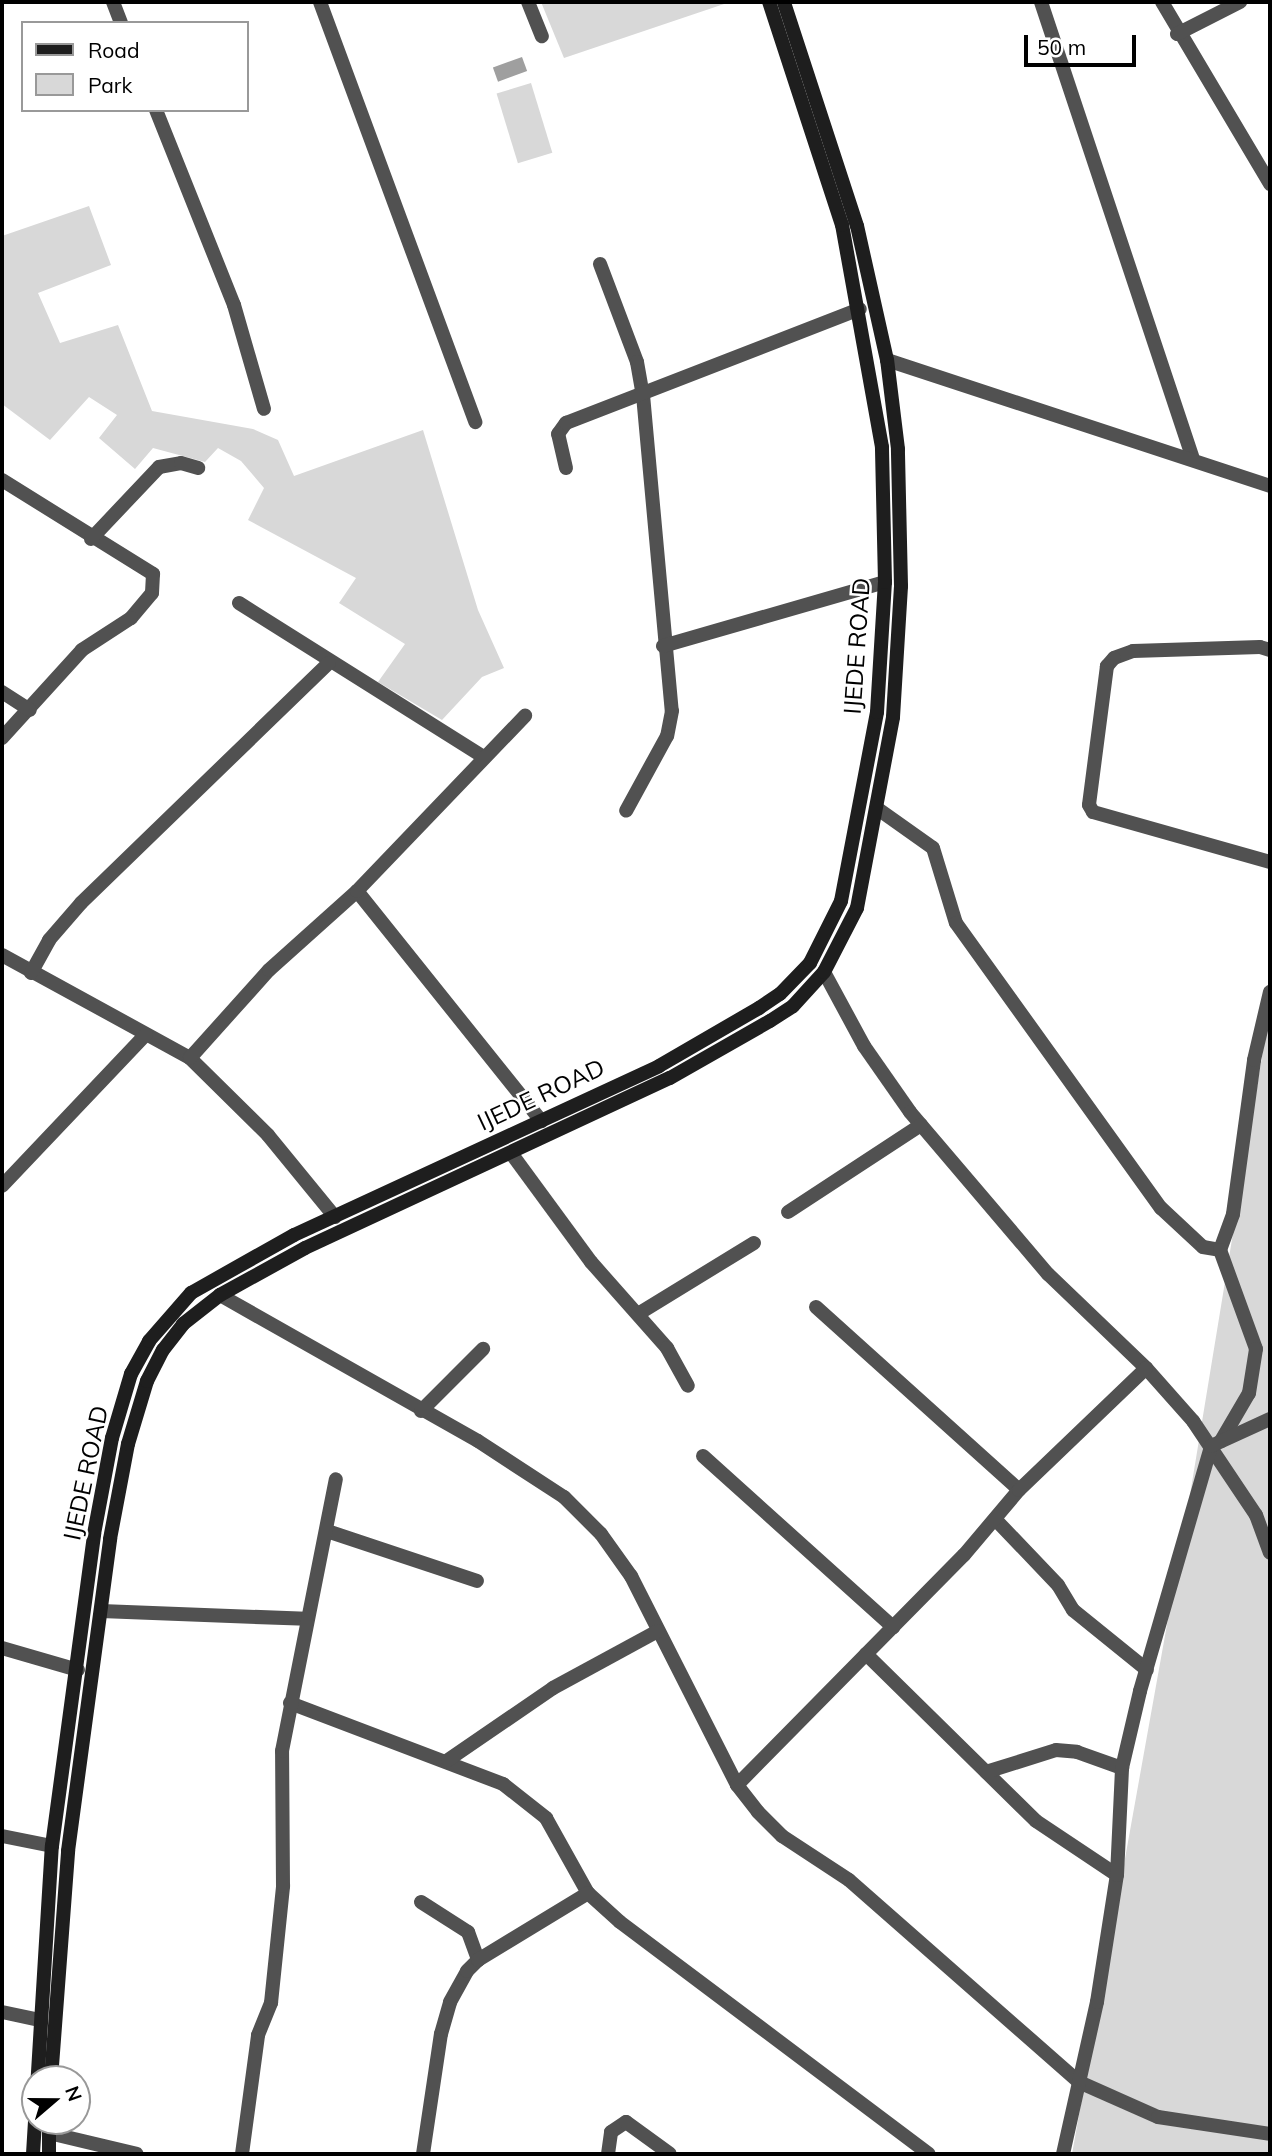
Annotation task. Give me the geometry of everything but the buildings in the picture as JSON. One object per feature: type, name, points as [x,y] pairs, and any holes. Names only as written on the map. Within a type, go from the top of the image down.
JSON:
[{"type":"main road","name":"IJEDE ROAD","points":[[33,2154],[52,1846],[112,1438],[131,1374],[149,1341],[191,1293],[335,1217],[659,1066],[759,1008],[780,994],[810,963],[841,901],[862,803],[877,712],[885,582],[882,447],[860,309],[842,225],[769,2]]},
{"type":"main road","name":"IJEDE ROAD","points":[[52,2065],[68,1851],[101,1611],[128,1444],[146,1381],[183,1324],[220,1295],[305,1248],[670,1078],[759,1027],[793,1006],[824,972],[857,908],[878,809],[893,717],[901,586],[898,449],[887,360],[857,226],[784,2]]},
{"type":"main road","points":[[49,2135],[49,2154]]},
{"type":"street","points":[[113,2],[120,21]]},
{"type":"street","points":[[320,2],[475,422]]},
{"type":"street","points":[[528,2],[542,36]]},
{"type":"street","points":[[1041,2],[1192,457]]},
{"type":"street","points":[[1162,2],[1177,33],[1270,184]]},
{"type":"street","points":[[1177,33],[1240,2]]},
{"type":"street","points":[[157,112],[234,305],[264,410]]},
{"type":"street","points":[[600,264],[637,362],[643,395],[663,646],[672,711],[667,736],[626,811]]},
{"type":"street","points":[[566,468],[558,434],[560,427],[860,309]]},
{"type":"street","points":[[887,360],[1192,457],[1270,486]]},
{"type":"street","points":[[91,538],[159,467],[181,463],[198,468]]},
{"type":"street","points":[[2,480],[91,538],[153,574],[152,593],[131,618],[72,660],[30,710],[2,738]]},
{"type":"street","points":[[663,646],[885,582]]},
{"type":"street","points":[[239,603],[329,663],[482,756]]},
{"type":"street","points":[[1270,650],[1260,647],[1133,651],[1110,661],[1088,805],[1093,812],[1270,862]]},
{"type":"street","points":[[31,973],[49,940],[81,903],[329,663]]},
{"type":"street","points":[[2,692],[30,710]]},
{"type":"street","points":[[190,1058],[269,970],[357,891],[482,756],[525,716]]},
{"type":"street","points":[[878,809],[933,848],[956,923],[1161,1208],[1203,1247],[1220,1250]]},
{"type":"street","points":[[357,891],[541,1121]]},
{"type":"street","points":[[2,955],[190,1058],[268,1135],[335,1217]]},
{"type":"street","points":[[824,972],[864,1046],[921,1125],[1048,1274],[1146,1368],[1216,1444],[1256,1515],[1270,1553]]},
{"type":"street","points":[[1063,2154],[1117,1875],[1122,1768],[1147,1670],[1216,1444],[1250,1393],[1256,1349],[1220,1250],[1233,1214],[1254,1060],[1270,992]]},
{"type":"street","points":[[2,1185],[146,1034]]},
{"type":"street","points":[[788,1212],[921,1125]]},
{"type":"street","points":[[511,1153],[592,1262],[667,1349],[688,1386]]},
{"type":"street","points":[[638,1314],[754,1243]]},
{"type":"street","points":[[220,1295],[515,1464],[573,1505],[614,1552],[658,1631],[737,1786],[782,1836],[849,1880],[1079,2082],[1158,2117],[1270,2134]]},
{"type":"street","points":[[816,1307],[1019,1490]]},
{"type":"street","points":[[421,1411],[483,1349]]},
{"type":"street","points":[[737,1786],[893,1627],[1019,1490],[1146,1368]]},
{"type":"street","points":[[1216,1444],[1270,1419]]},
{"type":"street","points":[[703,1455],[893,1627]]},
{"type":"street","points":[[242,2154],[258,2035],[272,1990],[283,1886],[282,1751],[306,1619],[336,1479]]},
{"type":"street","points":[[995,1519],[1058,1585],[1073,1610],[1147,1670]]},
{"type":"street","points":[[327,1531],[477,1581]]},
{"type":"street","points":[[101,1611],[306,1619]]},
{"type":"street","points":[[448,1760],[542,1695],[658,1631]]},
{"type":"street","points":[[2,1648],[78,1670]]},
{"type":"street","points":[[866,1654],[1035,1821],[1117,1875]]},
{"type":"street","points":[[290,1703],[448,1760],[503,1784],[546,1818],[588,1893],[752,2024],[929,2154]]},
{"type":"street","points":[[986,1772],[1056,1750],[1077,1752],[1122,1768]]},
{"type":"street","points":[[2,1836],[52,1846]]},
{"type":"street","points":[[423,2154],[440,2034],[450,2002],[478,1960],[588,1893]]},
{"type":"street","points":[[421,1902],[468,1931],[478,1960]]},
{"type":"street","points":[[2,2011],[40,2020]]},
{"type":"street","points":[[608,2154],[611,2132],[626,2122],[670,2154]]},
{"type":"street","points":[[75,2135],[137,2154]]},
{"type":"green space","points":[[541,2],[730,2],[564,58]]},
{"type":"green space","points":[[531,83],[552,153],[518,163],[497,94]]},
{"type":"green space","points":[[89,206],[111,265],[38,293],[60,343],[118,325],[152,411],[253,429],[278,440],[294,476],[423,430],[478,610],[504,668],[482,677],[442,720],[378,682],[405,644],[339,603],[356,578],[248,520],[264,488],[241,461],[218,448],[205,462],[153,448],[135,469],[99,438],[117,415],[89,397],[50,440],[2,404],[2,236]]},
{"type":"green space","points":[[1270,1008],[1270,2154],[1072,2154],[1187,1513]]},
{"type":"shaded area","points":[[522,57],[527,71],[498,82],[493,68]]}]
